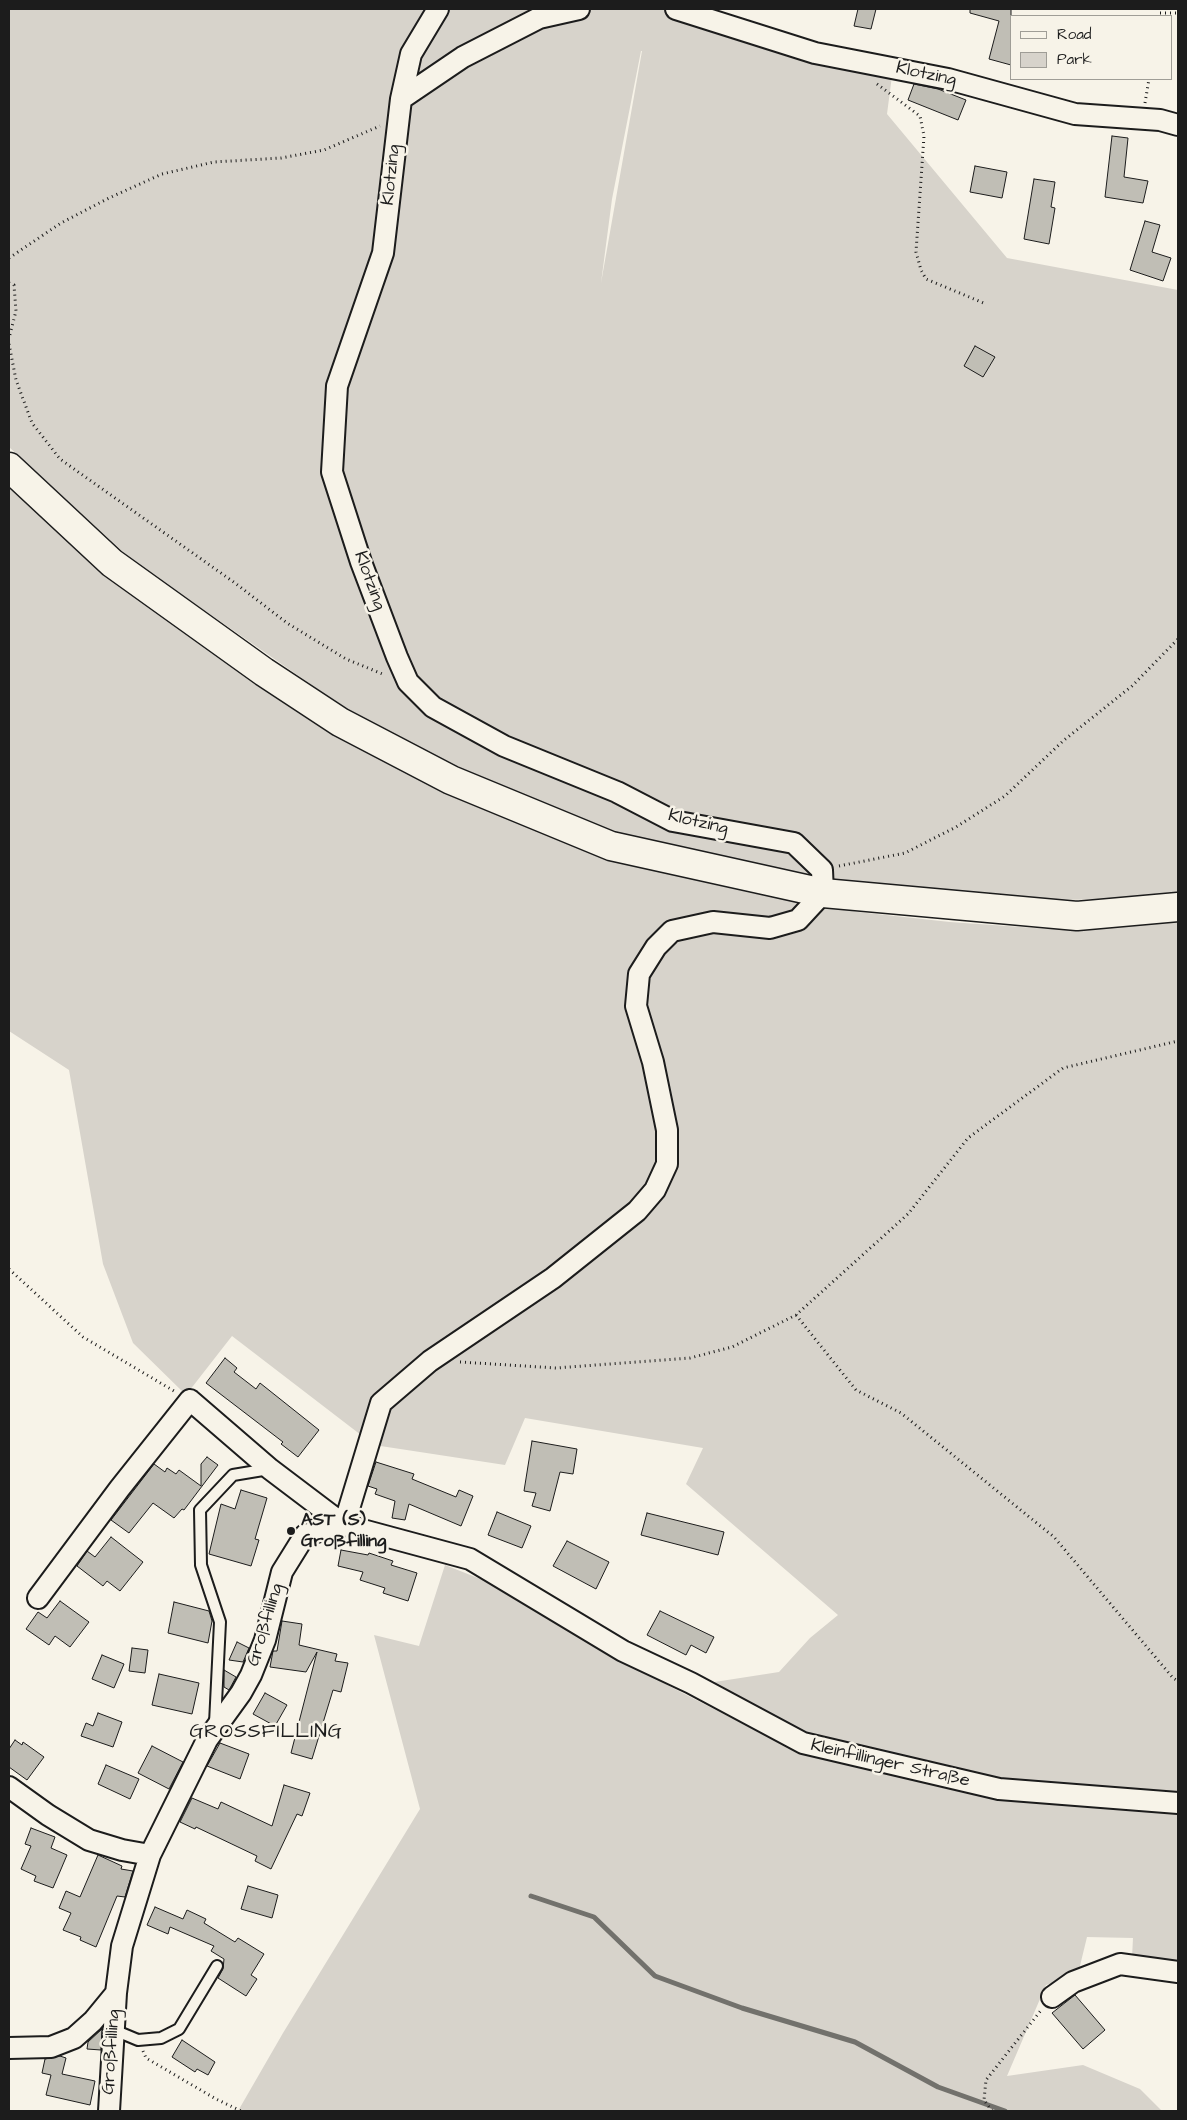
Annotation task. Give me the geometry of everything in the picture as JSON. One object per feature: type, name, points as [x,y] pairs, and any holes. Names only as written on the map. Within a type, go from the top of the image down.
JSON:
[{"type":"main road","points":[[9,467],[112,563],[264,672],[340,722],[451,780],[611,846],[823,881],[1077,916],[1178,907]]},
{"type":"street","name":"Klotzing","points":[[438,9],[411,54],[400,108],[383,253],[338,386],[332,472],[361,562],[408,682],[433,708],[504,746],[617,792],[673,821],[794,843],[823,881]]},
{"type":"street","points":[[400,108],[464,58],[539,18],[579,9]]},
{"type":"street","name":"Klotzing","points":[[676,9],[815,53],[948,79],[1075,114],[1143,118],[1160,120],[1178,126]]},
{"type":"street","points":[[344,1525],[381,1403],[430,1361],[553,1278],[637,1211],[655,1190],[667,1164],[667,1130],[653,1062],[636,1006],[639,974],[656,947],[672,931],[713,922],[770,928],[798,920],[823,881]]},
{"type":"street","points":[[38,1598],[120,1488],[190,1400]]},
{"type":"street","name":"Großfilling","points":[[190,1400],[270,1469],[344,1525],[470,1560],[623,1651]]},
{"type":"street","name":"Großfilling","points":[[109,2111],[116,1993],[122,1946],[150,1854],[207,1740],[242,1693],[251,1675],[265,1640],[282,1572],[304,1535],[344,1525]]},
{"type":"street","name":"Kleinfillinger Straße","points":[[623,1651],[691,1683],[803,1743],[999,1789],[1178,1803]]},
{"type":"street","points":[[9,1787],[48,1815],[89,1840],[122,1850],[150,1854]]},
{"type":"street","points":[[1052,1997],[1074,1982],[1120,1964],[1178,1972]]},
{"type":"street","name":"Großfilling","points":[[9,2048],[51,2047],[74,2038],[93,2021],[116,1993]]},
{"type":"lane","points":[[214,1730],[220,1622],[201,1565],[200,1510],[233,1475],[270,1469]]},
{"type":"lane","points":[[114,2030],[138,2040],[161,2038],[179,2030],[217,1966]]},
{"type":"path","points":[[1158,15],[1158,13],[1178,13]]},
{"type":"path","points":[[1143,118],[1149,80]]},
{"type":"path","points":[[873,81],[920,116],[924,136],[916,252],[921,270],[926,279],[986,304]]},
{"type":"path","points":[[9,258],[61,223],[109,198],[162,174],[214,162],[281,158],[324,150],[400,108]]},
{"type":"path","points":[[9,283],[14,285],[16,311],[9,338]]},
{"type":"path","points":[[9,344],[16,380],[32,423],[60,460],[235,583],[287,623],[346,659],[388,677],[408,682]]},
{"type":"path","points":[[823,881],[906,853],[956,827],[1005,796],[1063,741],[1132,686],[1178,639]]},
{"type":"path","points":[[430,1361],[556,1368],[690,1358],[732,1347],[796,1314],[908,1214],[968,1138],[1063,1068],[1178,1041]]},
{"type":"path","points":[[9,1269],[83,1337],[108,1354],[190,1400]]},
{"type":"path","points":[[796,1314],[856,1390],[900,1413],[1054,1537],[1173,1678],[1178,1681]]},
{"type":"path","points":[[992,2111],[984,2100],[986,2080],[1052,1997]]},
{"type":"path","points":[[138,2040],[146,2058],[216,2099],[241,2111]]},
{"type":"green space","points":[[9,9],[676,9],[893,68],[887,114],[1007,258],[1178,290],[1178,896],[1150,899],[1043,900],[784,879],[630,840],[450,765],[339,704],[132,560],[9,447]],"holes":[[[642,51],[601,283],[612,199]]]},
{"type":"green space","points":[[9,482],[96,560],[546,831],[627,864],[751,893],[858,912],[950,922],[1049,929],[1178,920],[1178,1799],[999,1786],[811,1740],[708,1683],[779,1672],[810,1638],[838,1615],[686,1484],[703,1448],[525,1418],[505,1465],[374,1445],[232,1336],[186,1395],[133,1343],[103,1264],[69,1070],[9,1031]]},
{"type":"green space","points":[[445,1565],[521,1595],[671,1687],[788,1747],[860,1766],[1178,1809],[1178,1963],[1132,1958],[1133,1938],[1087,1937],[1078,1974],[1046,1985],[1007,2076],[1083,2065],[1140,2089],[1162,2111],[238,2111],[283,2033],[420,1809],[374,1635],[419,1646]]},
{"type":"building","points":[[858,9],[876,9],[871,29],[854,26]]},
{"type":"building","points":[[970,9],[1011,9],[1010,65],[989,59],[999,21],[970,13]]},
{"type":"building","points":[[914,84],[938,89],[966,100],[958,120],[908,100]]},
{"type":"building","points":[[1112,136],[1128,138],[1124,177],[1148,181],[1143,203],[1105,197]]},
{"type":"building","points":[[975,166],[1007,172],[1002,198],[970,192]]},
{"type":"building","points":[[1034,179],[1055,182],[1051,207],[1055,208],[1049,244],[1024,239]]},
{"type":"building","points":[[1145,221],[1160,225],[1152,252],[1171,258],[1163,281],[1130,270]]},
{"type":"building","points":[[975,346],[995,357],[983,377],[964,366]]},
{"type":"building","points":[[225,1358],[237,1368],[234,1372],[256,1389],[260,1383],[319,1430],[298,1457],[281,1444],[283,1442],[206,1383]]},
{"type":"building","points":[[532,1441],[577,1449],[573,1474],[560,1472],[550,1511],[532,1506],[536,1493],[524,1491]]},
{"type":"building","points":[[207,1457],[218,1465],[184,1510],[182,1509],[174,1518],[153,1503],[129,1533],[111,1520],[154,1464],[165,1472],[167,1468],[176,1474],[179,1470],[201,1486],[201,1464]]},
{"type":"building","points":[[376,1462],[414,1474],[412,1479],[456,1497],[459,1490],[473,1496],[461,1526],[409,1504],[405,1520],[392,1518],[395,1501],[375,1494],[377,1489],[368,1486]]},
{"type":"building","points":[[241,1490],[267,1498],[255,1539],[259,1540],[251,1566],[209,1554],[221,1504],[235,1509]]},
{"type":"building","points":[[497,1512],[531,1526],[522,1548],[488,1535]]},
{"type":"building","points":[[647,1513],[724,1532],[718,1555],[641,1535]]},
{"type":"building","points":[[111,1537],[143,1562],[120,1591],[107,1581],[103,1586],[77,1566],[87,1551],[95,1557]]},
{"type":"building","points":[[567,1541],[609,1562],[596,1589],[553,1566]]},
{"type":"building","points":[[341,1550],[368,1555],[369,1553],[393,1561],[391,1565],[417,1573],[408,1601],[383,1593],[385,1588],[360,1580],[363,1572],[338,1566]]},
{"type":"building","points":[[60,1601],[89,1622],[70,1647],[55,1636],[49,1645],[26,1629],[38,1612],[47,1618]]},
{"type":"building","points":[[174,1602],[209,1611],[212,1621],[208,1643],[168,1633]]},
{"type":"building","points":[[660,1611],[714,1637],[706,1653],[691,1645],[686,1655],[647,1635]]},
{"type":"building","points":[[282,1621],[302,1624],[299,1645],[337,1654],[335,1661],[348,1663],[341,1692],[333,1690],[312,1759],[291,1753],[317,1652],[306,1672],[270,1667],[273,1651],[277,1651]]},
{"type":"building","points":[[237,1642],[249,1648],[243,1662],[229,1660]]},
{"type":"building","points":[[132,1648],[148,1650],[145,1673],[129,1671]]},
{"type":"building","points":[[102,1655],[124,1664],[114,1688],[92,1679]]},
{"type":"building","points":[[224,1670],[236,1677],[229,1690],[224,1687]]},
{"type":"building","points":[[159,1674],[199,1683],[192,1714],[152,1705]]},
{"type":"building","points":[[265,1693],[287,1705],[275,1726],[253,1714]]},
{"type":"building","points":[[98,1713],[122,1722],[113,1747],[81,1736],[86,1723],[93,1726]]},
{"type":"building","points":[[15,1740],[22,1745],[23,1742],[44,1757],[27,1780],[9,1767],[9,1749]]},
{"type":"building","points":[[220,1743],[249,1754],[240,1779],[207,1766]]},
{"type":"building","points":[[152,1746],[183,1762],[169,1789],[138,1773]]},
{"type":"building","points":[[106,1765],[139,1779],[130,1799],[98,1784]]},
{"type":"building","points":[[284,1785],[310,1793],[302,1816],[297,1814],[271,1869],[255,1861],[257,1856],[196,1827],[195,1829],[180,1822],[192,1798],[218,1809],[221,1802],[272,1826]]},
{"type":"building","points":[[31,1828],[55,1837],[51,1848],[67,1855],[53,1888],[34,1881],[36,1876],[21,1869],[31,1846],[25,1844]]},
{"type":"building","points":[[98,1855],[122,1866],[121,1869],[133,1871],[125,1897],[117,1896],[96,1947],[80,1940],[81,1937],[63,1930],[71,1913],[59,1908],[66,1891],[80,1897]]},
{"type":"building","points":[[248,1886],[278,1895],[272,1918],[241,1909]]},
{"type":"building","points":[[155,1907],[183,1919],[187,1910],[206,1919],[204,1923],[235,1942],[238,1938],[264,1954],[251,1975],[257,1979],[246,1996],[218,1978],[223,1969],[224,1959],[211,1951],[214,1946],[170,1927],[168,1934],[147,1925]]},
{"type":"building","points":[[1075,1995],[1105,2030],[1083,2049],[1052,2013]]},
{"type":"building","points":[[102,2029],[101,2050],[87,2049],[88,2042]]},
{"type":"building","points":[[182,2040],[215,2062],[208,2075],[197,2069],[195,2072],[172,2057]]},
{"type":"building","points":[[60,2056],[66,2058],[62,2074],[95,2081],[90,2105],[46,2095],[51,2075],[42,2073],[45,2059]]},
{"type":"waterway","points":[[531,1896],[594,1917],[655,1976],[742,2008],[855,2042],[938,2087],[1005,2111]]},
{"type":"place","name":"AST (S) Großfilling","points":[[291,1531]]},
{"type":"district","name":"GROSSFILLING","points":[[266,1733]]}]
